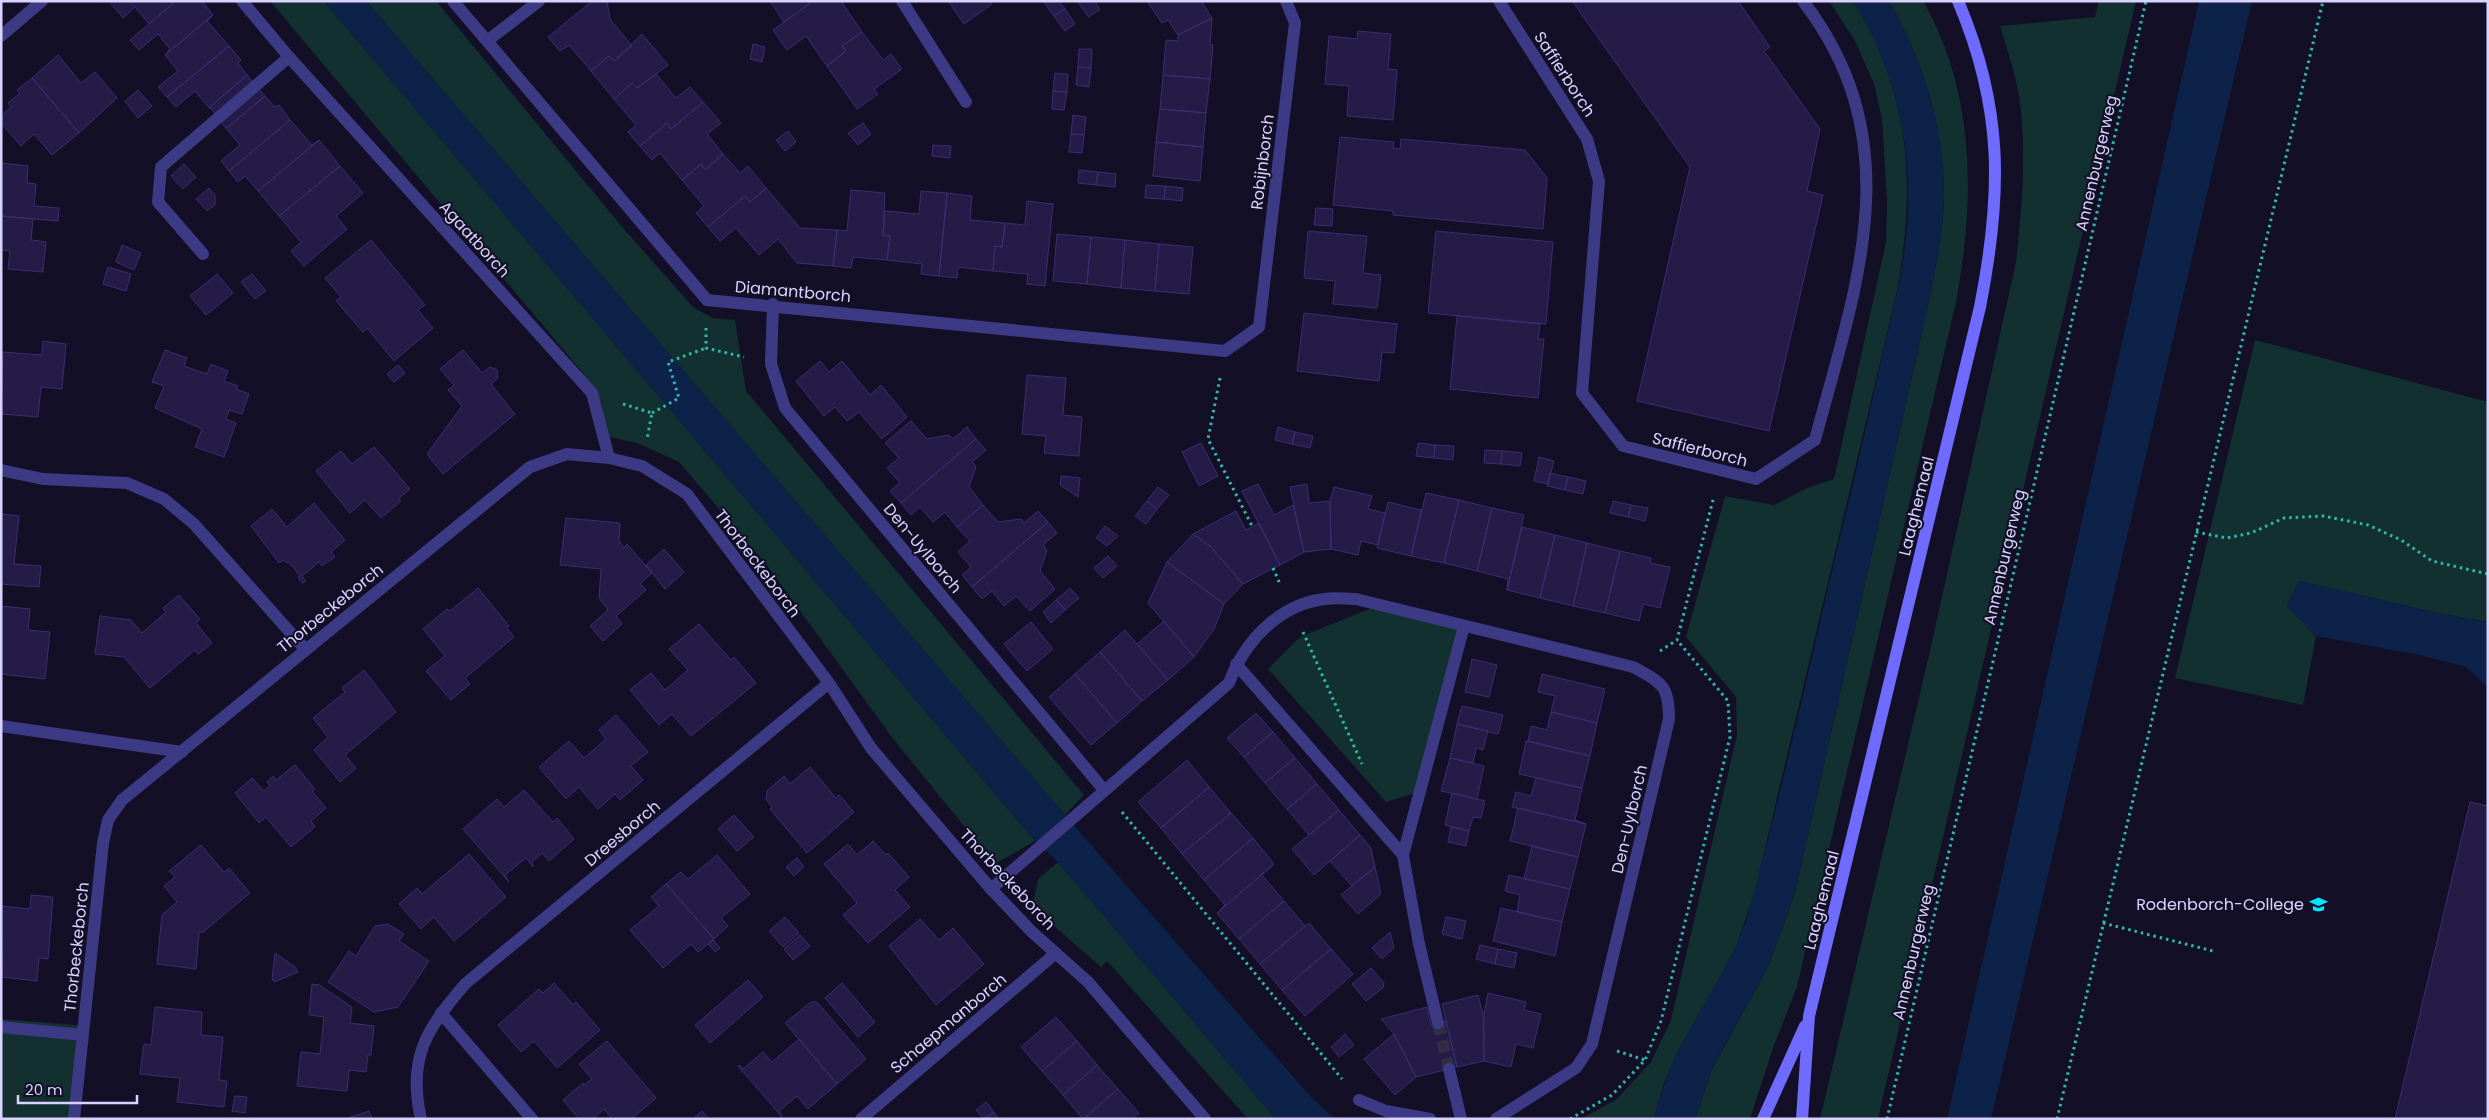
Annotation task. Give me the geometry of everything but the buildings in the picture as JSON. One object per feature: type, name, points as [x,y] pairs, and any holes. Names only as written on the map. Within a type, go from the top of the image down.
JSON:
[{"type":"main road","name":"Laaghemaal","points":[[1802,1119],[1809,1016],[1978,317],[1991,254],[1996,194],[1995,140],[1987,89],[1970,30],[1958,1]]},
{"type":"main road","name":"Laaghemaal","points":[[1763,1119],[1809,1016]]},
{"type":"street","points":[[1,36],[42,1]]},
{"type":"street","name":"Agaatborch","points":[[242,1],[289,57],[592,393],[609,458]]},
{"type":"street","points":[[453,1],[707,300]]},
{"type":"street","points":[[487,42],[539,1]]},
{"type":"street","points":[[902,1],[966,102]]},
{"type":"street","name":"Robijnborch","points":[[1225,351],[1259,327],[1295,23],[1286,1]]},
{"type":"street","name":"Saffierborch","points":[[1499,1],[1587,139],[1599,181],[1582,393],[1623,446],[1756,479],[1815,440],[1856,285],[1863,244],[1867,202],[1866,162],[1861,126],[1853,94],[1837,53],[1803,1]]},
{"type":"street","points":[[203,254],[158,202],[161,167],[289,57]]},
{"type":"street","name":"Diamantborch","points":[[707,300],[773,304],[1225,351]]},
{"type":"street","name":"Den-Uylborch","points":[[773,304],[771,364],[785,408],[1104,790]]},
{"type":"street","name":"Thorbeckeborch","points":[[74,1119],[103,843],[108,820],[122,800],[530,467],[567,454],[609,458],[642,466],[687,494],[829,683],[871,748],[991,889],[1088,982],[1205,1119]]},
{"type":"street","points":[[1,470],[43,479],[127,483],[164,499],[194,524],[305,649]]},
{"type":"street","name":"Den-Uylborch","points":[[991,889],[1229,683],[1236,664],[1259,632],[1292,607],[1324,599],[1356,599],[1634,667],[1659,681],[1669,698],[1669,719],[1592,1044],[1576,1068],[1496,1119]]},
{"type":"street","points":[[1438,1023],[1419,944],[1403,855],[1464,626]]},
{"type":"street","points":[[1236,664],[1403,855]]},
{"type":"street","name":"Dreesborch","points":[[421,1119],[415,1094],[420,1049],[441,1013],[465,984],[829,683]]},
{"type":"street","points":[[1,726],[182,752]]},
{"type":"street","name":"Schaepmanborch","points":[[861,1119],[1056,953]]},
{"type":"street","points":[[441,1013],[532,1119]]},
{"type":"street","points":[[1,1027],[83,1035]]},
{"type":"street","points":[[1449,1069],[1461,1119]]},
{"type":"street","points":[[1359,1100],[1386,1111],[1430,1119]]},
{"type":"path","name":"Annenburgerweg","points":[[1887,1119],[2146,1]]},
{"type":"path","points":[[2057,1119],[2323,1]]},
{"type":"path","points":[[706,348],[707,300]]},
{"type":"path","points":[[592,393],[652,413],[679,398],[668,362],[706,348],[771,364]]},
{"type":"path","points":[[1225,351],[1208,439],[1252,526]]},
{"type":"path","points":[[642,466],[652,413]]},
{"type":"path","points":[[1634,667],[1677,640],[1720,471]]},
{"type":"path","points":[[2196,532],[2227,538],[2251,533],[2284,518],[2323,516],[2368,525],[2402,540],[2432,561],[2488,574]]},
{"type":"path","points":[[1292,607],[1363,767]]},
{"type":"path","points":[[1570,1119],[1612,1095],[1645,1060],[1661,1021],[1730,737],[1728,701],[1677,640]]},
{"type":"path","points":[[1104,790],[1359,1100]]},
{"type":"path","points":[[2103,923],[2213,951]]},
{"type":"green space","points":[[270,1],[324,1],[1035,841],[995,864],[894,740],[766,564],[679,462],[637,443],[604,436],[602,404],[583,373]]},
{"type":"green space","points":[[366,1],[436,1],[623,228],[694,308],[713,318],[735,320],[746,391],[1084,795],[1065,815]]},
{"type":"green space","points":[[1829,1],[1853,1],[1872,36],[1887,70],[1897,106],[1904,141],[1907,177],[1903,252],[1897,291],[1755,891],[1734,953],[1678,1051],[1664,1083],[1654,1119],[1581,1119],[1617,1099],[1651,1062],[1671,1020],[1737,735],[1736,697],[1686,637],[1725,496],[1774,505],[1807,488],[1834,479],[1886,242],[1887,202],[1882,119],[1874,84],[1855,41]]},
{"type":"green space","points":[[1889,1],[1923,1],[1940,36],[1953,73],[1962,110],[1968,187],[1962,264],[1956,302],[1797,987],[1774,1045],[1750,1119],[1695,1119],[1712,1069],[1768,967],[1794,896],[1937,261],[1944,199],[1940,149],[1929,97],[1921,71],[1901,22]]},
{"type":"green space","points":[[2099,1],[2136,1],[1878,1119],[1820,1119],[1930,651],[2016,262],[2023,179],[2023,137],[2019,96],[2000,26],[2095,17]]},
{"type":"green space","points":[[2255,340],[2488,402],[2488,622],[2437,613],[2299,581],[2287,606],[2316,636],[2303,705],[2175,678]]},
{"type":"green space","points":[[1369,609],[1465,625],[1422,791],[1386,802],[1268,669],[1300,637]]},
{"type":"green space","points":[[1058,862],[1276,1119],[1248,1119],[1107,961],[1101,967],[1030,905],[1034,898],[1038,879]]},
{"type":"green space","points":[[1,1019],[88,1026],[75,1119],[1,1119]]},
{"type":"water","points":[[324,1],[366,1],[1065,815],[1310,1096],[1335,1119],[1276,1119],[1058,862],[1035,841]]},
{"type":"water","points":[[1853,1],[1889,1],[1922,71],[1930,96],[1941,146],[1944,198],[1937,260],[1794,896],[1768,967],[1712,1068],[1695,1119],[1654,1119],[1675,1058],[1730,957],[1745,924],[1787,764],[1900,275],[1906,238],[1908,201],[1905,148],[1901,122],[1895,97],[1878,48]]},
{"type":"water","points":[[2199,1],[2252,1],[1991,1119],[1947,1119]]},
{"type":"water","points":[[2299,581],[2437,613],[2488,622],[2488,687],[2466,667],[2419,655],[2316,636],[2287,606]]},
{"type":"tunnel","points":[[1438,1023],[1449,1069]]},
{"type":"place","name":"Rodenborch-College","points":[[2318,904]]}]
